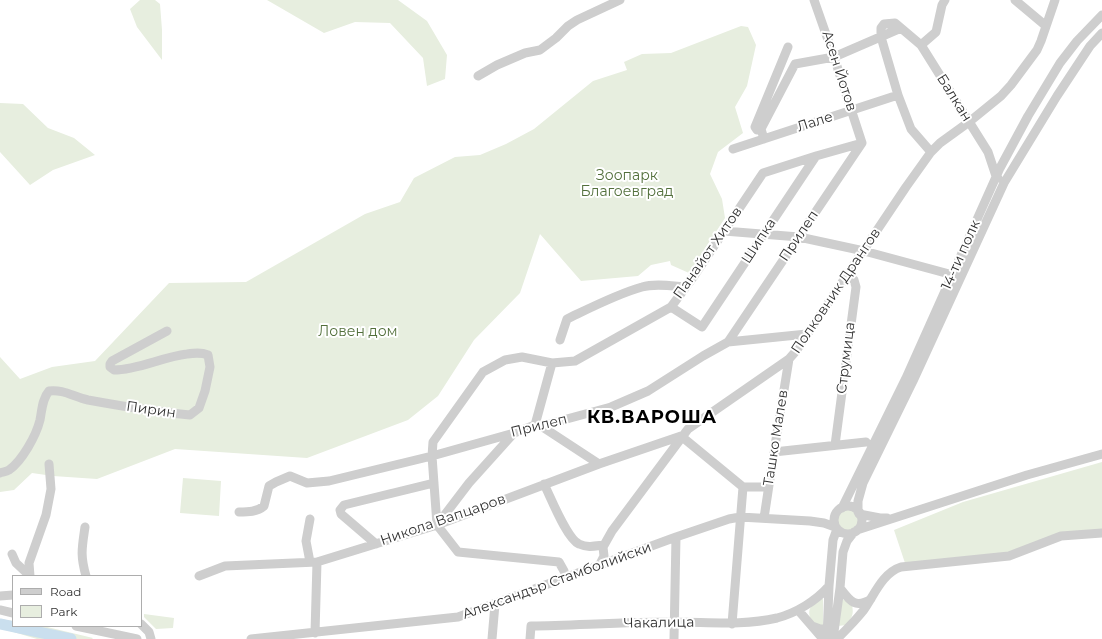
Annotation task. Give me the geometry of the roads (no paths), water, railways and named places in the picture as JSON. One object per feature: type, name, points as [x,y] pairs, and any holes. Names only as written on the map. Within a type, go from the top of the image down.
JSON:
[{"type":"street","points":[[478,76],[497,65],[518,56],[540,50],[577,20],[620,0]]},
{"type":"street","name":"Асен Йотов","points":[[814,0],[862,143]]},
{"type":"street","points":[[921,45],[936,32],[942,5],[945,0]]},
{"type":"street","points":[[1015,0],[1046,26]]},
{"type":"street","name":"Полковник Дрангов","points":[[599,566],[604,556],[603,547],[612,531],[681,436],[698,421],[789,359],[931,152],[940,143],[1001,96],[1011,85],[1037,50],[1055,0]]},
{"type":"street","name":"14-ти полк","points":[[839,511],[906,378],[996,176],[1028,116],[1060,63],[1077,41],[1102,15]]},
{"type":"street","name":"Балкан","points":[[881,37],[881,28],[884,24],[895,23],[921,45],[988,152],[996,176]]},
{"type":"street","name":"14-ти полк","points":[[859,513],[858,500],[864,483],[913,381],[1004,183],[1061,90],[1090,46],[1102,33]]},
{"type":"street","points":[[788,47],[755,127],[762,134],[795,64],[834,57],[881,37],[898,95],[911,129],[931,152]]},
{"type":"street","name":"Лале","points":[[733,149],[762,134],[851,110],[898,95]]},
{"type":"street","name":"Панайот Хитов","points":[[437,525],[432,456],[433,442],[483,372],[505,360],[522,357],[552,363],[575,361],[671,307],[763,173],[862,143]]},
{"type":"street","name":"Прилеп","points":[[239,512],[248,512],[264,506],[269,486],[290,476],[307,482],[329,481],[432,456],[611,407],[648,391],[728,342],[862,143]]},
{"type":"street","points":[[988,152],[996,156],[1010,150]]},
{"type":"street","name":"Шипка","points":[[671,307],[702,327],[816,156]]},
{"type":"street","points":[[996,176],[1004,183]]},
{"type":"street","points":[[724,231],[799,237],[864,251],[953,275]]},
{"type":"street","name":"Струмица","points":[[835,445],[856,287],[854,280],[848,273]]},
{"type":"street","points":[[560,340],[567,319],[604,303],[643,287],[686,287]]},
{"type":"street","name":"Пирин","points":[[0,473],[9,470],[23,456],[40,421],[42,406],[46,394],[49,391],[60,390],[86,400],[169,413],[190,415],[199,408],[205,391],[210,367],[208,355],[202,353],[172,356],[127,369],[114,370],[110,368],[112,361],[167,331]]},
{"type":"street","points":[[728,342],[807,334]]},
{"type":"street","name":"Ташко Малев","points":[[764,518],[789,359]]},
{"type":"street","points":[[552,363],[538,426],[599,464]]},
{"type":"street","points":[[514,433],[469,483],[437,525],[458,552],[559,562],[564,571]]},
{"type":"street","points":[[681,436],[743,487],[768,487]]},
{"type":"street","name":"Никола Вапцаров","points":[[199,576],[225,566],[313,562],[376,544],[437,525],[544,484],[681,436]]},
{"type":"street","points":[[774,452],[866,442]]},
{"type":"street","points":[[836,528],[845,534],[856,531],[1027,475],[1102,454]]},
{"type":"street","points":[[30,575],[29,563],[46,515],[51,489],[49,464]]},
{"type":"street","points":[[376,544],[341,514],[340,510],[344,505],[434,483]]},
{"type":"street","points":[[544,484],[568,534],[578,544],[591,547],[604,545]]},
{"type":"street","points":[[732,624],[743,487]]},
{"type":"street","points":[[833,639],[830,629],[829,586],[833,540],[836,528],[834,521],[839,511],[850,507],[859,513],[880,518],[899,517]]},
{"type":"street","name":"Александър Стамболийски","points":[[810,521],[839,511]]},
{"type":"street","points":[[827,639],[840,588],[843,552],[847,541],[856,531],[861,522],[859,513]]},
{"type":"street","name":"Александър Стамболийски","points":[[251,639],[458,618],[532,589],[676,537],[740,517],[810,521],[836,528]]},
{"type":"street","points":[[310,520],[306,541],[313,562],[315,633]]},
{"type":"street","points":[[85,527],[82,560],[86,575]]},
{"type":"street","points":[[837,639],[873,598],[889,573],[901,567],[965,560],[1002,558],[1061,536],[1102,533]]},
{"type":"street","points":[[674,639],[676,537]]},
{"type":"street","points":[[12,554],[16,563],[29,575]]},
{"type":"street","name":"Чакалица","points":[[530,639],[532,626],[674,622],[732,624],[777,618],[798,610],[814,600],[829,586]]},
{"type":"street","points":[[840,588],[853,602],[856,609],[853,622]]},
{"type":"street","points":[[0,596],[12,594]]},
{"type":"street","points":[[853,602],[860,604],[873,598]]},
{"type":"street","points":[[810,624],[807,609],[814,600]]},
{"type":"street","points":[[492,639],[495,604]]},
{"type":"street","points":[[0,610],[12,613]]},
{"type":"street","points":[[798,610],[823,639]]},
{"type":"street","points":[[810,624],[820,629],[830,629],[853,622]]},
{"type":"street","points":[[142,625],[149,632],[151,639]]},
{"type":"street","points":[[81,627],[138,639]]},
{"type":"waterway","points":[[0,624],[12,627]]},
{"type":"waterway","points":[[14,627],[71,639]]},
{"type":"district","name":"КВ.ВАРОША","points":[[652,418]]},
{"type":"park label","name":"Зоопарк Благоевград","points":[[627,184]]},
{"type":"park label","name":"Ловен дом","points":[[358,332]]}]
